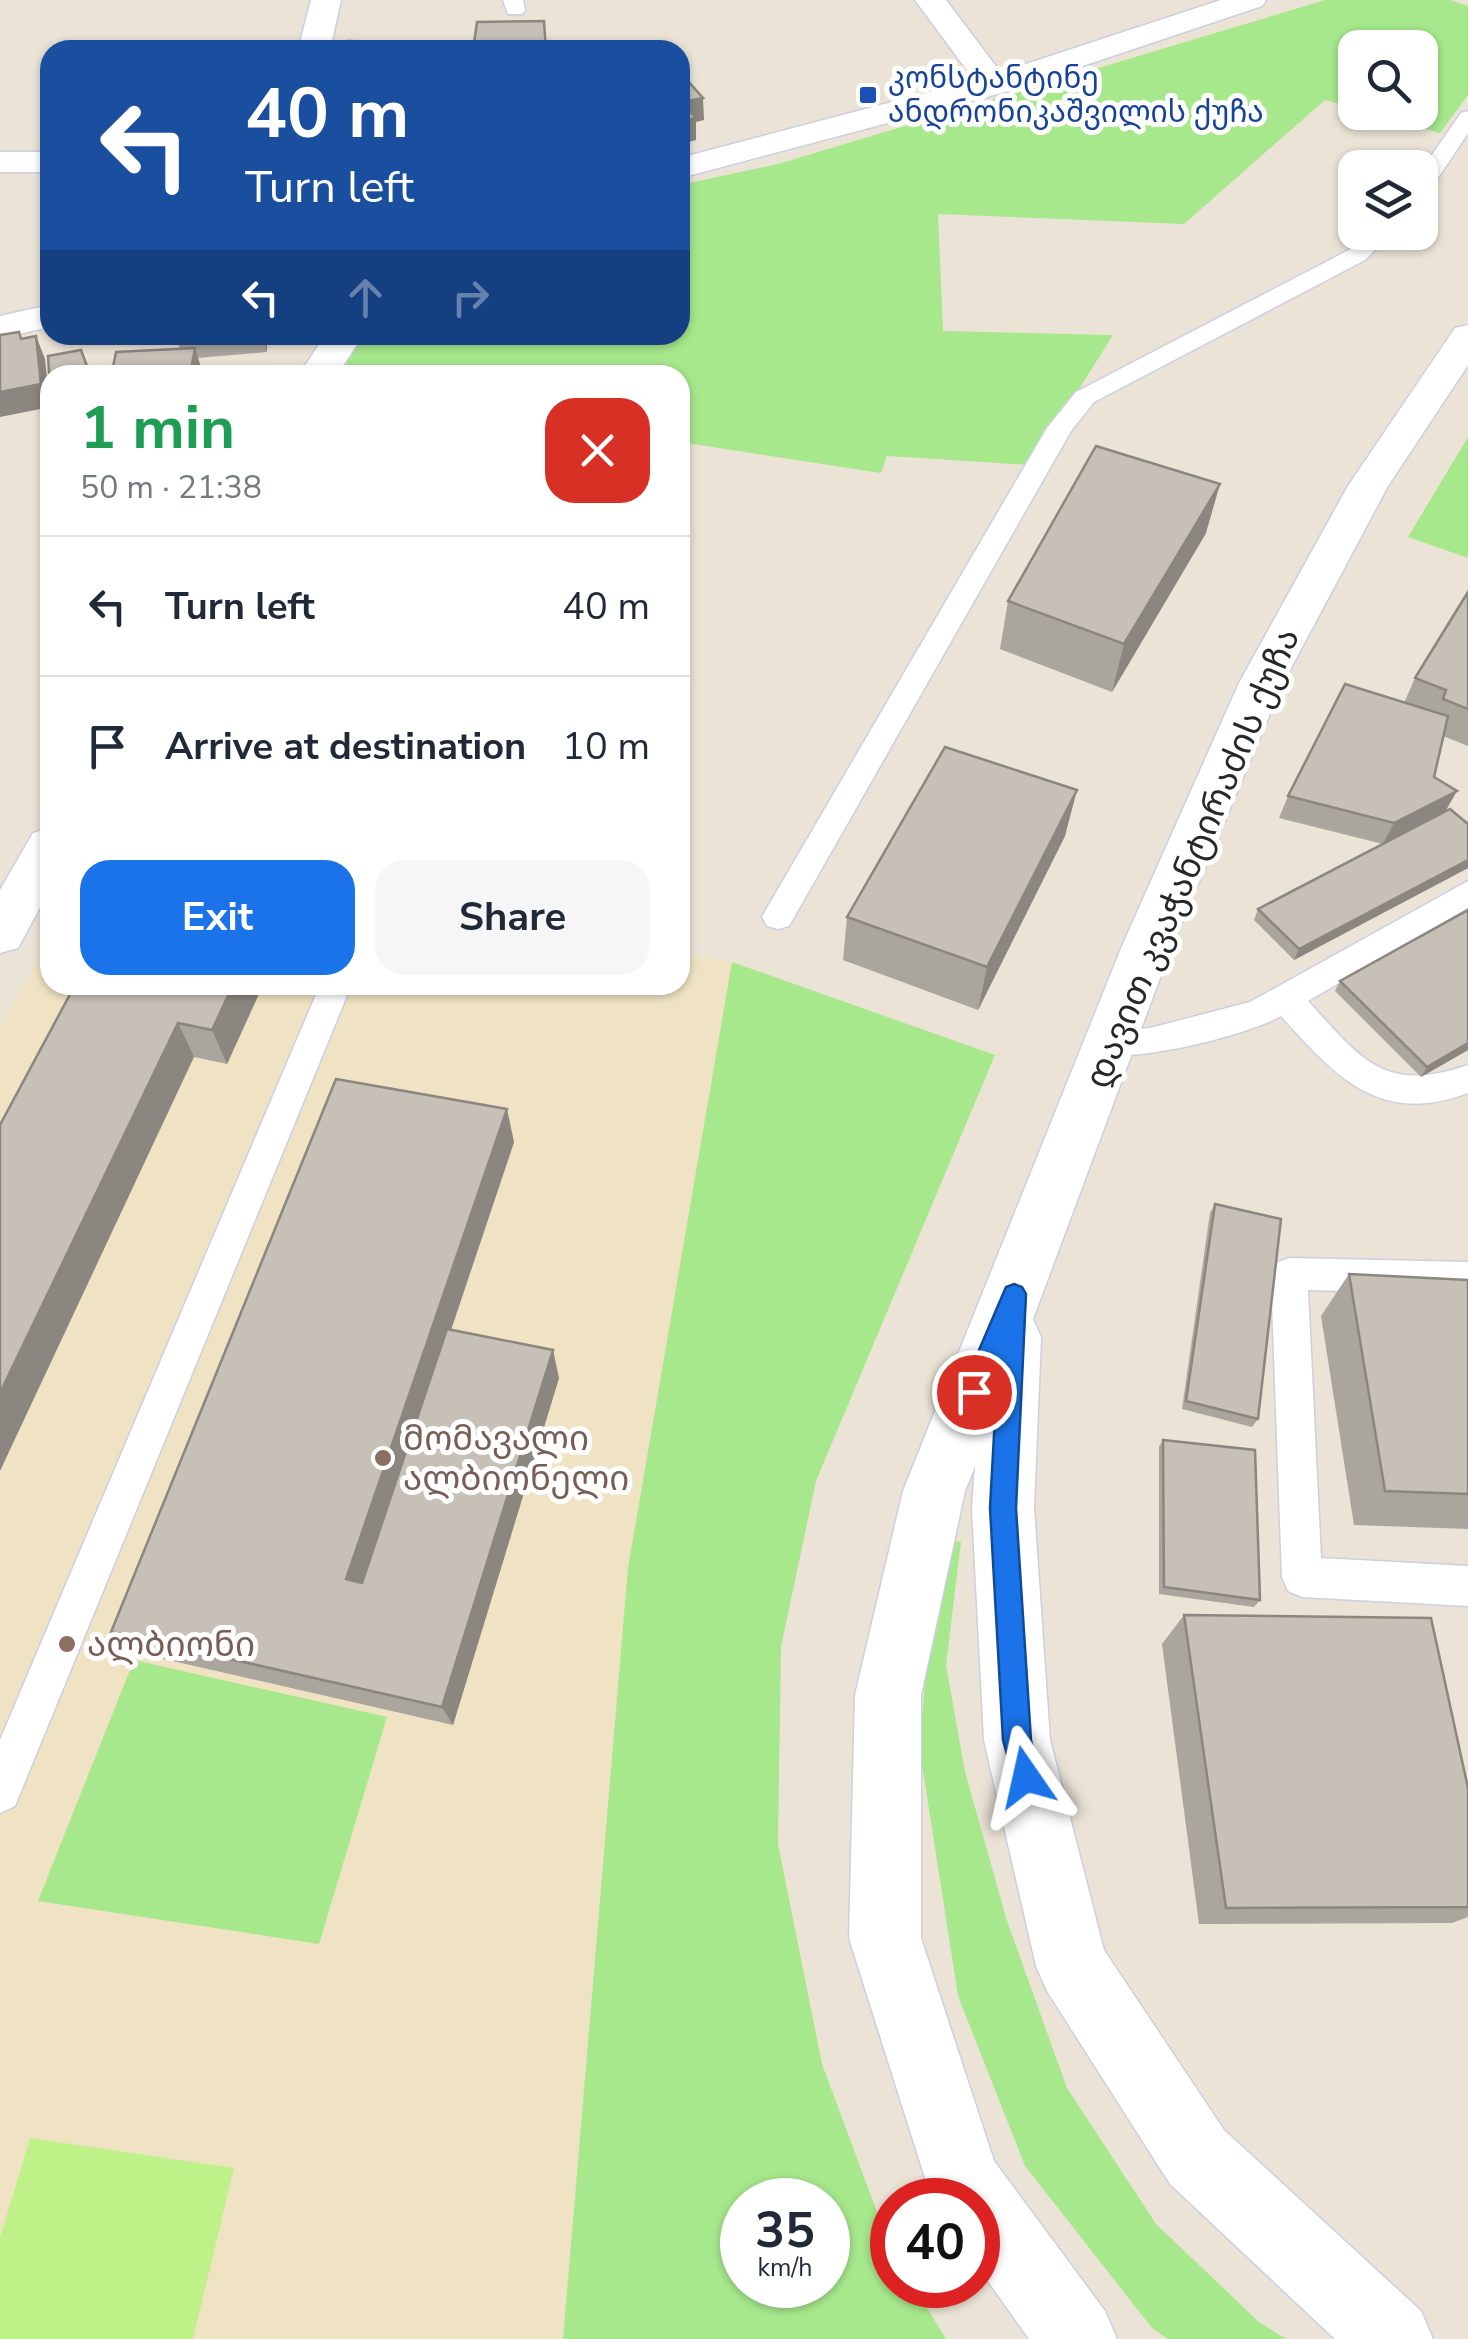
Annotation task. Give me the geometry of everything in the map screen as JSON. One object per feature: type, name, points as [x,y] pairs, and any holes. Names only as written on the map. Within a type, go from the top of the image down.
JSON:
[{"type":"street","points":[[316,40],[326,0]]},
{"type":"street","points":[[930,0],[994,84]]},
{"type":"street","points":[[690,165],[994,84],[1251,0]]},
{"type":"street","points":[[0,162],[40,162]]},
{"type":"street","points":[[0,327],[40,318]]},
{"type":"street","name":"დავით კვაჭანტირაძის ქუჩა","points":[[961,2178],[884,1938],[888,1695],[934,1491],[1014,1294],[1146,946],[1260,683],[1368,486],[1468,336]]},
{"type":"street","points":[[0,934],[40,864]]},
{"type":"street","name":"დავით კვაჭანტირაძის ქუჩა","points":[[1014,1294],[1003,1508],[1017,1740],[1072,1966],[1197,2157],[1393,2339]]},
{"type":"street","name":"დავით კვაჭანტირაძის ქუჩა","points":[[1000,2234],[1077,2339]]},
{"type":"lane","points":[[1438,161],[1468,117]]},
{"type":"lane","points":[[778,918],[1052,442],[1085,396],[1362,250]]},
{"type":"lane","points":[[1109,1043],[1150,1040],[1259,1013],[1468,894]]},
{"type":"lane","points":[[0,1792],[331,995]]},
{"type":"lane","points":[[1285,998],[1353,1072],[1389,1091],[1443,1092],[1468,1079]]},
{"type":"lane","points":[[1468,1278],[1289,1274],[1302,1577],[1468,1586]]},
{"type":"shaded area","name":"ალბიონი","points":[[40,956],[40,995],[690,995],[690,956],[732,962],[628,1568],[563,2339],[0,2339],[0,1029]]},
{"type":"green space","points":[[1325,0],[1450,0],[1468,6],[1468,95],[1440,133],[1430,130],[1438,130],[1438,30],[1338,30],[1338,103],[1325,100],[1184,224],[938,214],[943,331],[1113,335],[1031,465],[887,456],[881,473],[690,444],[690,365],[347,365],[342,353],[349,345],[690,345],[690,183],[778,164]]},
{"type":"green space","points":[[1468,437],[1468,558],[1408,537]]},
{"type":"green space","points":[[732,962],[995,1055],[816,1481],[781,1647],[778,1844],[822,2064],[870,2193],[870,2308],[927,2308],[946,2339],[563,2339],[628,1568]]},
{"type":"green space","points":[[939,1539],[961,1542],[946,1665],[965,1772],[1007,1921],[1067,2088],[1156,2224],[1259,2322],[1286,2339],[1168,2339],[1152,2328],[1025,2166],[958,1996],[919,1745]]},
{"type":"green space","points":[[134,1660],[387,1717],[319,1944],[38,1901]]},
{"type":"green space","points":[[30,2138],[234,2168],[193,2339],[0,2339],[0,2238]]},
{"type":"building","points":[[544,21],[545,40],[474,40],[477,22]]},
{"type":"building","points":[[690,83],[703,98],[690,100]]},
{"type":"building","points":[[19,332],[21,339],[36,336],[40,384],[0,392],[0,335]]},
{"type":"building","points":[[195,348],[192,365],[113,365],[116,352]]},
{"type":"building","points":[[81,350],[87,365],[49,365],[48,356]]},
{"type":"building","points":[[1096,446],[1220,484],[1124,644],[1008,601]]},
{"type":"building","points":[[1468,592],[1468,709],[1443,699],[1446,690],[1415,678]]},
{"type":"building","points":[[1345,684],[1448,716],[1434,777],[1457,791],[1394,823],[1288,796]]},
{"type":"building","points":[[945,747],[1077,790],[987,967],[847,917]]},
{"type":"building","points":[[1450,809],[1468,824],[1468,860],[1299,949],[1258,909]]},
{"type":"building","points":[[1468,910],[1468,1043],[1427,1067],[1340,981]]},
{"type":"building","points":[[70,995],[228,995],[212,1030],[178,1023],[0,1393],[0,1125]]},
{"type":"building","points":[[336,1079],[507,1109],[346,1579],[362,1583],[447,1329],[553,1350],[442,1707],[111,1632]]},
{"type":"building","points":[[1215,1204],[1281,1219],[1258,1419],[1186,1401]]},
{"type":"building","points":[[1349,1274],[1468,1280],[1468,1494],[1385,1491]]},
{"type":"building","points":[[1163,1440],[1255,1450],[1260,1600],[1164,1587]]},
{"type":"building","points":[[1184,1615],[1431,1618],[1468,1788],[1468,1907],[1226,1908]]},
{"type":"place","name":"კონსტანტინე ანდრონიკაშვილის ქუჩა","points":[[868,95]]},
{"type":"place","name":"მომავალი ალბიონელი","points":[[383,1458]]},
{"type":"place","name":"ალბიონი","points":[[67,1644]]},
{"type":"route","points":[[974,1392],[1014,1294],[1003,1508],[1017,1740],[1026,1777]]}]
